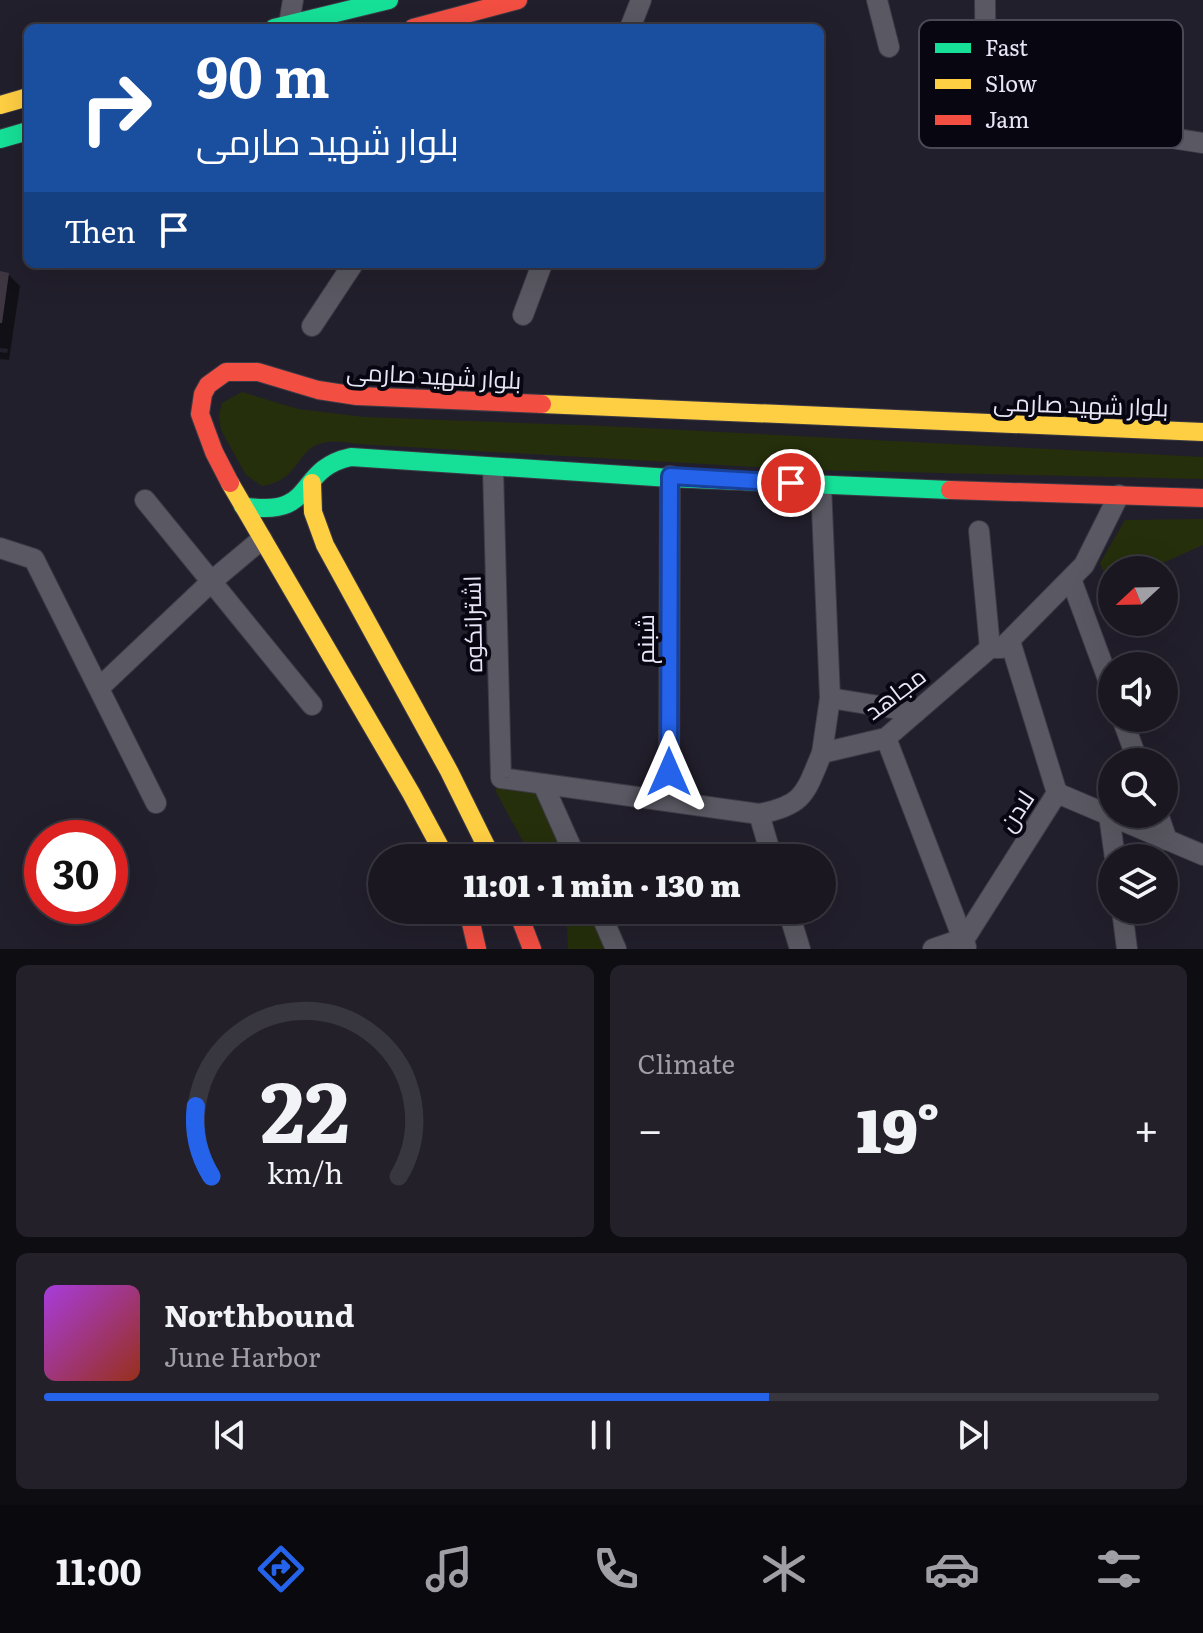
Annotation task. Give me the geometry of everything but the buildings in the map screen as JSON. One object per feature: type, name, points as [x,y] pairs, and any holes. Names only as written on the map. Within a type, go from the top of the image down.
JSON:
[{"type":"main road","points":[[290,24],[389,0]]},
{"type":"main road","points":[[428,24],[509,2]]},
{"type":"main road","points":[[0,105],[24,98]]},
{"type":"main road","points":[[0,139],[24,132]]},
{"type":"main road","name":"بلوار شهید صارمی","points":[[438,844],[214,452],[200,414],[203,394],[208,385],[226,372],[258,372],[318,390],[357,396],[1203,432]]},
{"type":"main road","points":[[243,506],[269,511],[282,509],[302,496],[322,468],[341,457],[821,485],[1203,498]]},
{"type":"main road","points":[[312,483],[313,512],[325,545],[449,771],[485,844]]},
{"type":"main road","points":[[471,924],[477,949]]},
{"type":"main road","points":[[522,924],[532,949]]},
{"type":"street","points":[[283,24],[293,0]]},
{"type":"street","points":[[632,24],[641,0]]},
{"type":"street","points":[[877,0],[889,47]]},
{"type":"street","points":[[985,0],[985,20]]},
{"type":"street","points":[[496,24],[509,2]]},
{"type":"street","points":[[1183,140],[1203,143]]},
{"type":"street","points":[[312,326],[350,268]]},
{"type":"street","points":[[523,315],[541,268]]},
{"type":"street","name":"اشترانکوه","points":[[493,468],[501,778],[543,784]]},
{"type":"street","name":"شبنم","points":[[669,801],[670,476]]},
{"type":"street","points":[[543,784],[759,814],[785,809],[805,792],[822,753],[830,698],[821,485]]},
{"type":"street","name":"مجاهد","points":[[822,753],[886,738],[990,648],[1002,648],[1084,565],[1119,495]]},
{"type":"street","points":[[145,500],[312,705]]},
{"type":"street","points":[[979,531],[990,648]]},
{"type":"street","points":[[99,688],[212,581],[262,539]]},
{"type":"street","points":[[0,548],[34,559],[156,803]]},
{"type":"street","points":[[1071,579],[1098,652]]},
{"type":"street","points":[[1010,641],[1057,793]]},
{"type":"street","points":[[830,698],[916,712]]},
{"type":"street","points":[[886,738],[964,945],[933,949]]},
{"type":"street","points":[[543,784],[570,844]]},
{"type":"street","name":"لادن","points":[[964,945],[1057,793],[1098,810]]},
{"type":"street","points":[[759,814],[768,844]]},
{"type":"street","name":"لادن","points":[[1139,828],[1203,855]]},
{"type":"street","points":[[1163,828],[1167,840]]},
{"type":"street","points":[[605,924],[616,949]]},
{"type":"street","points":[[792,924],[800,949]]},
{"type":"street","points":[[1124,924],[1127,949]]},
{"type":"green space","points":[[242,392],[298,409],[364,417],[605,426],[1203,457],[1203,479],[806,470],[335,441],[310,449],[288,475],[262,486],[246,475],[221,430],[219,416],[222,403]]},
{"type":"green space","points":[[1203,519],[1203,545],[1178,556],[1104,556],[1125,520]]},
{"type":"green space","points":[[496,781],[541,792],[562,844],[524,844],[496,792]]},
{"type":"green space","points":[[566,924],[594,924],[604,949],[568,949]]},
{"type":"traffic: fast","points":[[290,24],[389,0]]},
{"type":"traffic: fast","points":[[0,139],[24,132]]},
{"type":"traffic: fast","points":[[243,506],[284,506],[333,463],[351,457],[670,478],[950,490]]},
{"type":"traffic: slow","points":[[0,105],[24,98]]},
{"type":"traffic: slow","points":[[542,404],[1203,432]]},
{"type":"traffic: slow","points":[[230,483],[438,844]]},
{"type":"traffic: slow","points":[[312,483],[313,512],[325,545],[449,771],[485,844]]},
{"type":"traffic: jam","points":[[428,24],[518,0]]},
{"type":"traffic: jam","points":[[230,483],[200,414],[203,394],[208,385],[226,372],[258,372],[318,390],[357,396],[542,404]]},
{"type":"traffic: jam","points":[[950,490],[1203,498]]},
{"type":"traffic: jam","points":[[471,924],[477,949]]},
{"type":"traffic: jam","points":[[522,924],[532,949]]},
{"type":"route","points":[[669,772],[670,476],[791,483]]}]
